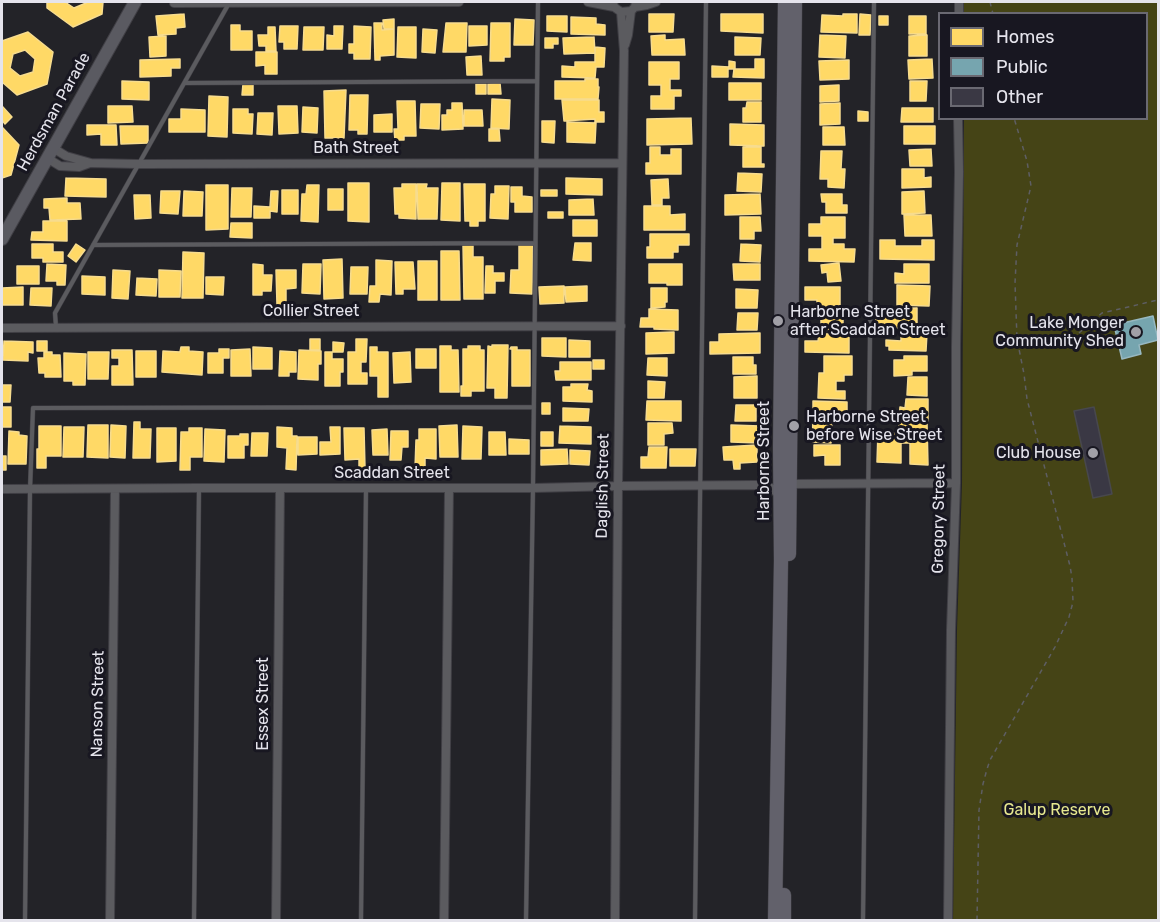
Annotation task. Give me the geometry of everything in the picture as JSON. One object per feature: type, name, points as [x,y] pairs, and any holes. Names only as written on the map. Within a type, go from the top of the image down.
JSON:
[{"type":"main road","name":"Herdsman Parade","points":[[3,231],[135,2]]},
{"type":"main road","name":"Harborne Street","points":[[775,921],[786,2]]},
{"type":"main road","name":"Harborne Street","points":[[784,921],[795,2]]},
{"type":"street","points":[[174,3],[459,2]]},
{"type":"street","points":[[588,2],[625,7],[656,2]]},
{"type":"street","name":"Daglish Street","points":[[615,921],[622,163],[624,51],[628,34],[625,7]]},
{"type":"street","name":"Gregory Street","points":[[948,921],[951,641],[956,483],[958,120]]},
{"type":"street","name":"Bath Street","points":[[50,153],[60,166],[79,167],[91,163],[622,163]]},
{"type":"street","name":"Collier Street","points":[[2,328],[621,326]]},
{"type":"street","points":[[790,484],[956,483]]},
{"type":"street","name":"Scaddan Street","points":[[2,489],[449,489],[755,485],[771,488],[780,495]]},
{"type":"street","name":"Essex Street","points":[[276,921],[279,488]]},
{"type":"street","name":"Nanson Street","points":[[110,921],[115,489]]},
{"type":"street","points":[[444,921],[449,489]]},
{"type":"lane","points":[[56,328],[55,313],[230,2]]},
{"type":"lane","points":[[526,921],[538,2]]},
{"type":"lane","points":[[695,921],[706,2]]},
{"type":"lane","points":[[863,921],[874,2]]},
{"type":"lane","points":[[185,83],[537,81]]},
{"type":"lane","points":[[93,245],[535,243]]},
{"type":"lane","points":[[26,921],[30,490],[33,408],[534,407]]},
{"type":"lane","points":[[194,921],[199,488]]},
{"type":"lane","points":[[361,921],[366,488]]},
{"type":"path","points":[[978,921],[978,818],[990,760],[1055,647],[1069,618],[1073,602],[1070,566],[1028,399],[1017,339],[1015,283],[1017,245],[1031,186],[1028,161],[1015,120]]},
{"type":"path","points":[[1079,333],[1102,313],[1158,300]]},
{"type":"green space","name":"Galup Reserve","points":[[964,2],[1158,2],[1158,920],[953,920],[957,630],[962,484],[964,120],[1148,120],[1148,12],[964,12]]},
{"type":"building: Homes","points":[[47,2],[65,2],[74,8],[87,2],[103,2],[102,14],[73,27],[47,8]]},
{"type":"building: Homes","points":[[184,14],[185,27],[176,28],[176,34],[158,35],[156,16]]},
{"type":"building: Homes","points":[[649,14],[674,14],[673,32],[649,32]]},
{"type":"building: Homes","points":[[721,14],[763,14],[763,33],[721,31]]},
{"type":"building: Homes","points":[[843,14],[857,14],[857,33],[821,32],[822,15],[843,16]]},
{"type":"building: Homes","points":[[860,14],[871,15],[870,35],[859,35]]},
{"type":"building: Homes","points":[[547,16],[567,16],[567,32],[547,31]]},
{"type":"building: Homes","points":[[879,16],[888,16],[888,25],[879,25]]},
{"type":"building: Homes","points":[[909,16],[926,16],[926,34],[909,34]]},
{"type":"building: Homes","points":[[571,17],[596,18],[596,24],[605,25],[605,35],[571,34]]},
{"type":"building: Homes","points":[[394,19],[394,29],[384,29],[383,20]]},
{"type":"building: Homes","points":[[515,19],[534,20],[533,45],[514,45]]},
{"type":"building: Homes","points":[[374,23],[382,23],[382,30],[394,29],[394,55],[380,56],[380,60],[375,60]]},
{"type":"building: Homes","points":[[446,23],[467,23],[466,52],[443,52]]},
{"type":"building: Homes","points":[[491,23],[510,23],[510,57],[504,57],[504,61],[490,61]]},
{"type":"building: Homes","points":[[231,25],[240,25],[240,31],[252,31],[252,50],[231,50]]},
{"type":"building: Homes","points":[[280,26],[298,26],[297,49],[284,49],[284,42],[279,42]]},
{"type":"building: Homes","points":[[334,26],[343,26],[342,49],[327,49],[327,35],[334,36]]},
{"type":"building: Homes","points":[[354,26],[371,27],[370,59],[354,59],[354,53],[349,53],[349,44],[354,44]]},
{"type":"building: Homes","points":[[469,26],[487,26],[487,45],[469,46]]},
{"type":"building: Homes","points":[[268,27],[275,27],[276,51],[266,51],[266,46],[259,46],[258,35],[268,35]]},
{"type":"building: Homes","points":[[304,27],[324,27],[323,50],[303,50]]},
{"type":"building: Homes","points":[[398,27],[416,27],[416,58],[397,57]]},
{"type":"building: Homes","points":[[423,29],[437,30],[435,53],[422,52]]},
{"type":"building: Homes","points":[[28,32],[53,52],[47,84],[17,95],[2,82],[2,41]],"holes":[[[25,50],[35,59],[33,72],[20,76],[10,68],[13,54]]]},
{"type":"building: Homes","points":[[665,35],[665,40],[684,39],[685,55],[652,55],[651,36]]},
{"type":"building: Homes","points":[[820,35],[846,36],[845,58],[819,57]]},
{"type":"building: Homes","points":[[927,35],[927,56],[909,56],[909,36]]},
{"type":"building: Homes","points":[[166,36],[166,56],[150,57],[149,37]]},
{"type":"building: Homes","points":[[594,37],[595,53],[564,54],[563,38]]},
{"type":"building: Homes","points":[[735,37],[761,38],[760,55],[735,55]]},
{"type":"building: Homes","points":[[545,38],[558,38],[558,44],[553,44],[553,48],[545,48]]},
{"type":"building: Homes","points":[[595,47],[605,48],[604,67],[596,67],[595,78],[562,77],[562,66],[575,67],[575,62],[595,62]]},
{"type":"building: Homes","points":[[256,52],[277,52],[277,74],[265,74],[265,65],[256,66]]},
{"type":"building: Homes","points":[[481,56],[482,75],[467,75],[466,57]]},
{"type":"building: Homes","points":[[180,59],[180,68],[171,68],[171,76],[140,77],[140,60]]},
{"type":"building: Homes","points":[[755,59],[764,59],[764,78],[733,77],[734,69],[728,69],[728,77],[712,77],[712,66],[729,67],[729,61],[735,62],[735,69],[755,69]]},
{"type":"building: Homes","points":[[932,59],[933,78],[909,79],[908,60]]},
{"type":"building: Homes","points":[[849,60],[849,79],[820,80],[819,61]]},
{"type":"building: Homes","points":[[649,62],[679,62],[679,79],[670,79],[670,90],[681,90],[681,96],[674,96],[674,109],[651,109],[651,96],[661,96],[661,85],[649,85]]},
{"type":"building: Homes","points":[[585,79],[598,79],[598,99],[555,99],[555,81],[585,81]]},
{"type":"building: Homes","points":[[122,81],[149,82],[149,100],[122,99]]},
{"type":"building: Homes","points":[[910,81],[927,81],[926,101],[910,101]]},
{"type":"building: Homes","points":[[500,83],[501,94],[488,94],[488,84]]},
{"type":"building: Homes","points":[[729,83],[761,83],[761,100],[729,100]]},
{"type":"building: Homes","points":[[243,84],[253,84],[253,95],[242,95]]},
{"type":"building: Homes","points":[[476,84],[486,84],[486,94],[476,94]]},
{"type":"building: Homes","points":[[839,85],[839,101],[820,102],[820,86]]},
{"type":"building: Homes","points":[[346,90],[344,138],[325,138],[324,91]]},
{"type":"building: Homes","points":[[350,95],[368,95],[367,134],[358,134],[358,130],[349,130]]},
{"type":"building: Homes","points":[[209,96],[228,97],[227,137],[208,136]]},
{"type":"building: Homes","points":[[492,99],[510,100],[509,129],[491,128]]},
{"type":"building: Homes","points":[[562,100],[599,100],[599,112],[604,112],[604,122],[595,122],[595,119],[564,121]]},
{"type":"building: Homes","points":[[397,101],[415,101],[416,136],[404,136],[404,140],[395,140],[394,129],[398,129]]},
{"type":"building: Homes","points":[[747,102],[761,102],[761,122],[743,122],[743,108],[746,108]]},
{"type":"building: Homes","points":[[452,103],[462,103],[463,129],[442,130],[442,115],[447,115],[447,110],[452,110]]},
{"type":"building: Homes","points":[[840,103],[840,124],[820,125],[820,104]]},
{"type":"building: Homes","points":[[421,104],[440,104],[439,129],[420,128]]},
{"type":"building: Homes","points":[[2,106],[12,117],[5,124],[2,120]]},
{"type":"building: Homes","points":[[108,106],[132,106],[133,122],[108,123]]},
{"type":"building: Homes","points":[[278,106],[297,106],[298,133],[279,134]]},
{"type":"building: Homes","points":[[303,107],[318,108],[317,133],[302,132]]},
{"type":"building: Homes","points":[[902,108],[933,108],[933,122],[901,122]]},
{"type":"building: Homes","points":[[181,109],[205,110],[205,132],[169,132],[169,119],[181,119]]},
{"type":"building: Homes","points":[[233,109],[248,109],[248,114],[253,114],[252,134],[233,133]]},
{"type":"building: Homes","points":[[464,110],[482,110],[483,126],[464,126]]},
{"type":"building: Homes","points":[[858,111],[868,112],[868,121],[858,121]]},
{"type":"building: Homes","points":[[258,113],[273,113],[272,135],[257,134]]},
{"type":"building: Homes","points":[[392,114],[392,132],[374,132],[374,115]]},
{"type":"building: Homes","points":[[691,118],[692,144],[647,145],[647,119]]},
{"type":"building: Homes","points":[[542,121],[555,121],[554,143],[542,142]]},
{"type":"building: Homes","points":[[567,122],[596,123],[595,143],[567,142]]},
{"type":"building: Homes","points":[[730,124],[764,125],[764,146],[730,145]]},
{"type":"building: Homes","points":[[87,125],[116,125],[117,145],[101,145],[101,134],[87,135]]},
{"type":"building: Homes","points":[[120,126],[148,126],[148,143],[121,144]]},
{"type":"building: Homes","points":[[904,126],[935,126],[935,144],[904,144]]},
{"type":"building: Homes","points":[[2,127],[19,145],[11,175],[2,178]]},
{"type":"building: Homes","points":[[823,127],[844,127],[845,145],[823,145]]},
{"type":"building: Homes","points":[[489,129],[499,129],[500,141],[489,141]]},
{"type":"building: Homes","points":[[650,147],[660,147],[660,155],[671,155],[671,149],[681,149],[681,174],[646,174],[646,163],[650,163]]},
{"type":"building: Homes","points":[[743,147],[761,147],[761,164],[764,164],[764,167],[743,167]]},
{"type":"building: Homes","points":[[931,149],[932,166],[910,166],[909,150]]},
{"type":"building: Homes","points":[[821,151],[842,151],[841,169],[845,169],[844,188],[828,187],[828,179],[820,179]]},
{"type":"building: Homes","points":[[902,169],[924,169],[924,178],[931,177],[931,187],[902,188]]},
{"type":"building: Homes","points":[[738,173],[762,174],[761,192],[737,191]]},
{"type":"building: Homes","points":[[66,178],[106,179],[106,197],[65,196]]},
{"type":"building: Homes","points":[[566,178],[602,179],[602,195],[566,194]]},
{"type":"building: Homes","points":[[668,179],[669,198],[662,198],[662,205],[652,205],[651,180]]},
{"type":"building: Homes","points":[[348,183],[369,183],[369,222],[348,221]]},
{"type":"building: Homes","points":[[442,183],[460,183],[460,221],[441,220]]},
{"type":"building: Homes","points":[[402,184],[416,184],[416,219],[399,218],[399,214],[395,214],[394,188],[402,188]]},
{"type":"building: Homes","points":[[417,184],[427,184],[426,188],[438,188],[437,219],[418,219]]},
{"type":"building: Homes","points":[[464,184],[485,184],[485,221],[478,221],[478,226],[470,226],[470,221],[465,221]]},
{"type":"building: Homes","points":[[206,185],[228,185],[228,229],[206,230]]},
{"type":"building: Homes","points":[[307,185],[319,185],[318,222],[301,221],[302,194],[306,194]]},
{"type":"building: Homes","points":[[495,186],[509,186],[508,219],[490,218],[491,194],[495,194]]},
{"type":"building: Homes","points":[[511,187],[522,187],[522,196],[532,197],[532,212],[515,212],[515,202],[511,202]]},
{"type":"building: Homes","points":[[232,188],[252,188],[251,217],[231,217]]},
{"type":"building: Homes","points":[[328,189],[343,189],[343,210],[328,210]]},
{"type":"building: Homes","points":[[282,190],[298,190],[298,214],[282,214]]},
{"type":"building: Homes","points":[[541,190],[557,190],[557,196],[541,196]]},
{"type":"building: Homes","points":[[161,191],[180,191],[178,214],[160,213]]},
{"type":"building: Homes","points":[[184,191],[203,192],[202,216],[183,216]]},
{"type":"building: Homes","points":[[271,191],[278,191],[277,212],[270,211],[270,218],[254,218],[254,206],[270,207]]},
{"type":"building: Homes","points":[[924,191],[925,213],[902,214],[902,192]]},
{"type":"building: Homes","points":[[760,194],[761,214],[725,215],[725,195]]},
{"type":"building: Homes","points":[[821,194],[842,194],[842,205],[847,205],[847,213],[826,213],[826,202],[822,202]]},
{"type":"building: Homes","points":[[134,195],[150,195],[151,218],[135,219]]},
{"type":"building: Homes","points":[[67,198],[67,203],[80,203],[81,219],[50,220],[49,208],[44,208],[44,199]]},
{"type":"building: Homes","points":[[593,199],[594,215],[569,215],[569,200]]},
{"type":"building: Homes","points":[[644,206],[670,206],[670,215],[685,214],[685,230],[644,230]]},
{"type":"building: Homes","points":[[548,212],[563,212],[563,218],[548,218]]},
{"type":"building: Homes","points":[[904,215],[931,215],[932,236],[905,236]]},
{"type":"building: Homes","points":[[740,217],[760,217],[761,231],[754,231],[754,239],[740,239]]},
{"type":"building: Homes","points":[[821,217],[845,217],[845,238],[833,238],[833,244],[844,244],[844,249],[855,249],[854,262],[809,261],[809,249],[822,249],[822,236],[809,236],[809,224],[821,224]]},
{"type":"building: Homes","points":[[573,220],[597,220],[597,236],[573,236]]},
{"type":"building: Homes","points":[[43,221],[67,221],[67,241],[31,240],[32,232],[43,232]]},
{"type":"building: Homes","points":[[231,223],[252,223],[252,238],[230,237]]},
{"type":"building: Homes","points":[[650,234],[689,234],[689,245],[678,245],[678,252],[673,252],[673,258],[647,258]]},
{"type":"building: Homes","points":[[880,240],[895,240],[895,246],[922,246],[922,240],[934,240],[934,260],[880,259]]},
{"type":"building: Homes","points":[[575,243],[591,243],[591,261],[573,260]]},
{"type":"building: Homes","points":[[32,244],[53,244],[53,252],[63,252],[63,262],[43,262],[43,258],[32,258]]},
{"type":"building: Homes","points":[[76,244],[85,250],[76,262],[68,256]]},
{"type":"building: Homes","points":[[741,244],[761,245],[760,262],[740,261]]},
{"type":"building: Homes","points":[[463,245],[473,245],[473,257],[483,257],[483,299],[464,299]]},
{"type":"building: Homes","points":[[519,245],[533,245],[532,294],[510,293],[511,270],[519,270]]},
{"type":"building: Homes","points":[[441,251],[459,251],[460,300],[441,300]]},
{"type":"building: Homes","points":[[183,252],[204,253],[203,298],[182,298]]},
{"type":"building: Homes","points":[[342,259],[343,298],[324,299],[323,260]]},
{"type":"building: Homes","points":[[376,260],[392,261],[391,295],[380,294],[379,302],[369,302],[370,286],[376,286]]},
{"type":"building: Homes","points":[[418,261],[437,261],[437,300],[418,300]]},
{"type":"building: Homes","points":[[395,262],[413,262],[415,289],[403,289],[403,294],[396,294]]},
{"type":"building: Homes","points":[[839,263],[841,281],[828,282],[827,272],[822,273],[821,265]]},
{"type":"building: Homes","points":[[47,264],[66,265],[65,285],[57,285],[57,281],[46,281]]},
{"type":"building: Homes","points":[[253,264],[263,265],[263,275],[272,275],[271,291],[262,291],[262,295],[253,295]]},
{"type":"building: Homes","points":[[303,264],[321,264],[320,294],[302,293]]},
{"type":"building: Homes","points":[[649,264],[682,264],[682,285],[649,283]]},
{"type":"building: Homes","points":[[733,264],[760,264],[760,280],[734,280]]},
{"type":"building: Homes","points":[[904,264],[929,264],[929,283],[895,283],[895,273],[904,274]]},
{"type":"building: Homes","points":[[17,266],[39,266],[39,284],[17,284]]},
{"type":"building: Homes","points":[[486,266],[493,266],[493,273],[504,273],[504,281],[495,281],[495,293],[485,293]]},
{"type":"building: Homes","points":[[351,267],[368,267],[367,294],[350,294]]},
{"type":"building: Homes","points":[[113,270],[130,271],[128,299],[112,298]]},
{"type":"building: Homes","points":[[159,270],[181,271],[180,297],[159,297]]},
{"type":"building: Homes","points":[[276,270],[296,270],[296,288],[286,289],[286,305],[277,305]]},
{"type":"building: Homes","points":[[82,276],[105,277],[105,295],[82,294]]},
{"type":"building: Homes","points":[[206,277],[224,277],[223,295],[206,294]]},
{"type":"building: Homes","points":[[137,278],[157,279],[156,296],[136,295]]},
{"type":"building: Homes","points":[[897,285],[930,286],[929,306],[897,305]]},
{"type":"building: Homes","points":[[564,286],[564,303],[540,304],[539,287]]},
{"type":"building: Homes","points":[[587,286],[587,301],[566,302],[565,287]]},
{"type":"building: Homes","points":[[23,287],[23,305],[2,305],[2,288]]},
{"type":"building: Homes","points":[[805,287],[840,287],[840,306],[817,307],[817,300],[805,300]]},
{"type":"building: Homes","points":[[31,288],[52,288],[51,306],[30,305]]},
{"type":"building: Homes","points":[[651,288],[667,288],[665,307],[651,308]]},
{"type":"building: Homes","points":[[736,289],[758,290],[757,308],[736,308]]},
{"type":"building: Homes","points":[[917,308],[917,327],[876,330],[876,309]]},
{"type":"building: Homes","points":[[649,309],[678,310],[678,330],[640,327],[641,318],[649,318]]},
{"type":"building: Homes","points":[[821,309],[843,309],[843,330],[821,329]]},
{"type":"building: Homes","points":[[738,313],[758,313],[757,330],[737,330]]},
{"type":"building: Homes","points":[[674,332],[674,353],[646,354],[646,333]]},
{"type":"building: Homes","points":[[901,332],[927,333],[926,351],[889,350],[886,340],[901,341]]},
{"type":"building: Homes","points":[[760,333],[760,353],[710,354],[710,342],[719,342],[719,334]]},
{"type":"building: Homes","points":[[819,334],[849,334],[849,353],[805,352],[805,341],[818,341]]},
{"type":"building: Homes","points":[[542,338],[566,338],[566,357],[542,356]]},
{"type":"building: Homes","points":[[310,339],[320,339],[320,350],[310,350]]},
{"type":"building: Homes","points":[[356,339],[367,339],[366,362],[361,362],[361,373],[367,373],[367,384],[348,384],[348,352],[356,352]]},
{"type":"building: Homes","points":[[569,340],[590,341],[590,357],[569,357]]},
{"type":"building: Homes","points":[[4,341],[33,342],[33,353],[28,352],[28,361],[3,360]]},
{"type":"building: Homes","points":[[37,341],[47,341],[47,351],[37,351]]},
{"type":"building: Homes","points":[[333,342],[344,343],[343,352],[333,352]]},
{"type":"building: Homes","points":[[492,345],[508,345],[507,398],[495,398],[495,388],[487,388],[488,346],[492,347]]},
{"type":"building: Homes","points":[[440,346],[451,346],[451,350],[458,350],[459,392],[440,392]]},
{"type":"building: Homes","points":[[468,346],[480,346],[480,350],[484,350],[484,391],[471,391],[471,396],[461,396],[463,349],[468,349]]},
{"type":"building: Homes","points":[[181,347],[189,347],[189,351],[203,352],[202,375],[162,372],[163,351],[180,352]]},
{"type":"building: Homes","points":[[253,347],[272,348],[272,369],[253,369]]},
{"type":"building: Homes","points":[[370,347],[377,347],[377,352],[388,352],[388,397],[378,397],[378,376],[370,376]]},
{"type":"building: Homes","points":[[511,347],[517,347],[517,350],[530,350],[530,386],[512,386]]},
{"type":"building: Homes","points":[[219,349],[229,349],[229,358],[223,358],[223,373],[208,373],[208,353],[219,353]]},
{"type":"building: Homes","points":[[250,349],[251,376],[231,376],[231,350]]},
{"type":"building: Homes","points":[[416,349],[436,349],[436,368],[416,368]]},
{"type":"building: Homes","points":[[112,350],[132,350],[133,385],[112,385],[112,366],[119,366],[119,358],[112,358]]},
{"type":"building: Homes","points":[[299,350],[321,351],[318,380],[298,379]]},
{"type":"building: Homes","points":[[136,351],[156,351],[156,377],[136,377]]},
{"type":"building: Homes","points":[[280,351],[296,352],[296,372],[289,372],[289,376],[279,376]]},
{"type":"building: Homes","points":[[44,352],[60,355],[61,377],[45,377],[45,373],[39,373],[38,358],[44,358]]},
{"type":"building: Homes","points":[[88,352],[109,352],[108,379],[88,379]]},
{"type":"building: Homes","points":[[325,352],[332,352],[332,359],[343,359],[340,386],[325,386]]},
{"type":"building: Homes","points":[[410,352],[411,382],[394,383],[393,353]]},
{"type":"building: Homes","points":[[64,353],[86,354],[85,385],[73,385],[73,381],[64,381]]},
{"type":"building: Homes","points":[[824,356],[852,356],[852,375],[844,375],[844,381],[836,381],[836,391],[845,391],[845,399],[818,398],[819,373],[824,373]]},
{"type":"building: Homes","points":[[904,356],[927,356],[927,371],[912,371],[912,375],[894,376],[894,360],[904,360]]},
{"type":"building: Homes","points":[[733,357],[753,357],[756,374],[733,374]]},
{"type":"building: Homes","points":[[648,358],[667,358],[667,376],[647,375]]},
{"type":"building: Homes","points":[[593,360],[604,360],[604,369],[593,369]]},
{"type":"building: Homes","points":[[560,362],[591,362],[591,380],[556,380],[555,371],[560,371]]},
{"type":"building: Homes","points":[[757,376],[757,398],[734,398],[734,377]]},
{"type":"building: Homes","points":[[908,377],[927,377],[927,396],[907,395]]},
{"type":"building: Homes","points":[[648,381],[665,382],[664,398],[648,398]]},
{"type":"building: Homes","points":[[571,384],[588,384],[587,390],[592,391],[592,402],[563,401],[563,387],[571,387]]},
{"type":"building: Homes","points":[[2,385],[11,385],[10,402],[2,402]]},
{"type":"building: Homes","points":[[906,399],[928,399],[928,421],[899,420],[900,407],[905,408]]},
{"type":"building: Homes","points":[[647,401],[681,401],[681,421],[646,420]]},
{"type":"building: Homes","points":[[813,401],[847,402],[847,418],[813,418]]},
{"type":"building: Homes","points":[[542,403],[550,403],[550,414],[542,414]]},
{"type":"building: Homes","points":[[736,405],[756,405],[756,421],[735,421]]},
{"type":"building: Homes","points":[[2,407],[11,407],[11,427],[2,427]]},
{"type":"building: Homes","points":[[563,408],[589,409],[588,421],[563,421]]},
{"type":"building: Homes","points":[[813,420],[832,421],[831,443],[812,442]]},
{"type":"building: Homes","points":[[134,422],[140,422],[140,429],[151,429],[150,458],[133,458]]},
{"type":"building: Homes","points":[[899,422],[927,423],[928,465],[910,464],[910,443],[898,443]]},
{"type":"building: Homes","points":[[648,423],[672,423],[673,433],[664,434],[664,445],[648,445]]},
{"type":"building: Homes","points":[[88,425],[108,425],[108,458],[87,457]]},
{"type":"building: Homes","points":[[111,425],[126,426],[125,458],[110,457]]},
{"type":"building: Homes","points":[[457,425],[458,457],[440,457],[439,426]]},
{"type":"building: Homes","points":[[731,425],[760,426],[759,443],[731,442]]},
{"type":"building: Homes","points":[[39,426],[61,426],[61,456],[46,456],[46,468],[37,468]]},
{"type":"building: Homes","points":[[463,426],[482,427],[481,459],[462,459]]},
{"type":"building: Homes","points":[[560,426],[591,427],[591,444],[559,443]]},
{"type":"building: Homes","points":[[64,427],[84,427],[83,457],[63,457]]},
{"type":"building: Homes","points":[[277,427],[292,428],[292,436],[297,436],[296,470],[286,469],[287,448],[277,447]]},
{"type":"building: Homes","points":[[330,427],[340,427],[340,454],[320,455],[320,442],[331,442]]},
{"type":"building: Homes","points":[[157,428],[176,428],[176,461],[157,462]]},
{"type":"building: Homes","points":[[189,428],[202,428],[202,457],[190,457],[190,470],[180,470],[181,432],[189,432]]},
{"type":"building: Homes","points":[[344,428],[364,428],[365,468],[359,469],[359,459],[345,460]]},
{"type":"building: Homes","points":[[205,429],[225,430],[224,462],[204,461]]},
{"type":"building: Homes","points":[[387,429],[388,455],[373,455],[372,430]]},
{"type":"building: Homes","points":[[419,429],[436,429],[436,459],[425,458],[425,468],[415,468],[416,440],[419,440]]},
{"type":"building: Homes","points":[[9,431],[27,436],[26,464],[8,464]]},
{"type":"building: Homes","points":[[391,431],[408,431],[408,447],[402,447],[401,460],[390,460]]},
{"type":"building: Homes","points":[[489,432],[505,432],[506,455],[489,455]]},
{"type":"building: Homes","points":[[541,432],[553,432],[553,446],[541,446]]},
{"type":"building: Homes","points":[[878,432],[898,433],[898,443],[901,443],[901,463],[877,462]]},
{"type":"building: Homes","points":[[252,433],[268,433],[267,456],[251,456]]},
{"type":"building: Homes","points":[[240,434],[248,434],[248,445],[244,445],[244,458],[228,458],[228,436],[240,436]]},
{"type":"building: Homes","points":[[298,437],[317,437],[317,454],[298,455]]},
{"type":"building: Homes","points":[[509,439],[529,440],[529,454],[509,454]]},
{"type":"building: Homes","points":[[757,445],[757,462],[740,463],[740,469],[734,469],[733,460],[724,460],[723,447]]},
{"type":"building: Homes","points":[[814,445],[840,445],[840,465],[825,465],[825,455],[814,456]]},
{"type":"building: Homes","points":[[649,447],[667,447],[666,468],[641,468],[641,457],[648,457]]},
{"type":"building: Homes","points":[[567,449],[568,464],[541,465],[541,450]]},
{"type":"building: Homes","points":[[670,449],[696,449],[695,466],[670,466]]},
{"type":"building: Homes","points":[[570,450],[590,451],[589,465],[570,464]]},
{"type":"building: Homes","points":[[2,456],[6,456],[6,470],[2,470]]},
{"type":"building: Public","name":"Lake Monger Community Shed","points":[[1153,316],[1158,340],[1139,345],[1141,354],[1122,359],[1114,325]]},
{"type":"building: Other","name":"Club House","points":[[1094,407],[1112,494],[1093,498],[1074,411]]},
{"type":"place","name":"Harborne Street after Scaddan Street","points":[[778,321]]},
{"type":"place","name":"Lake Monger Community Shed","points":[[1136,332]]},
{"type":"place","name":"Harborne Street before Wise Street","points":[[794,426]]},
{"type":"place","name":"Club House","points":[[1093,453]]}]
